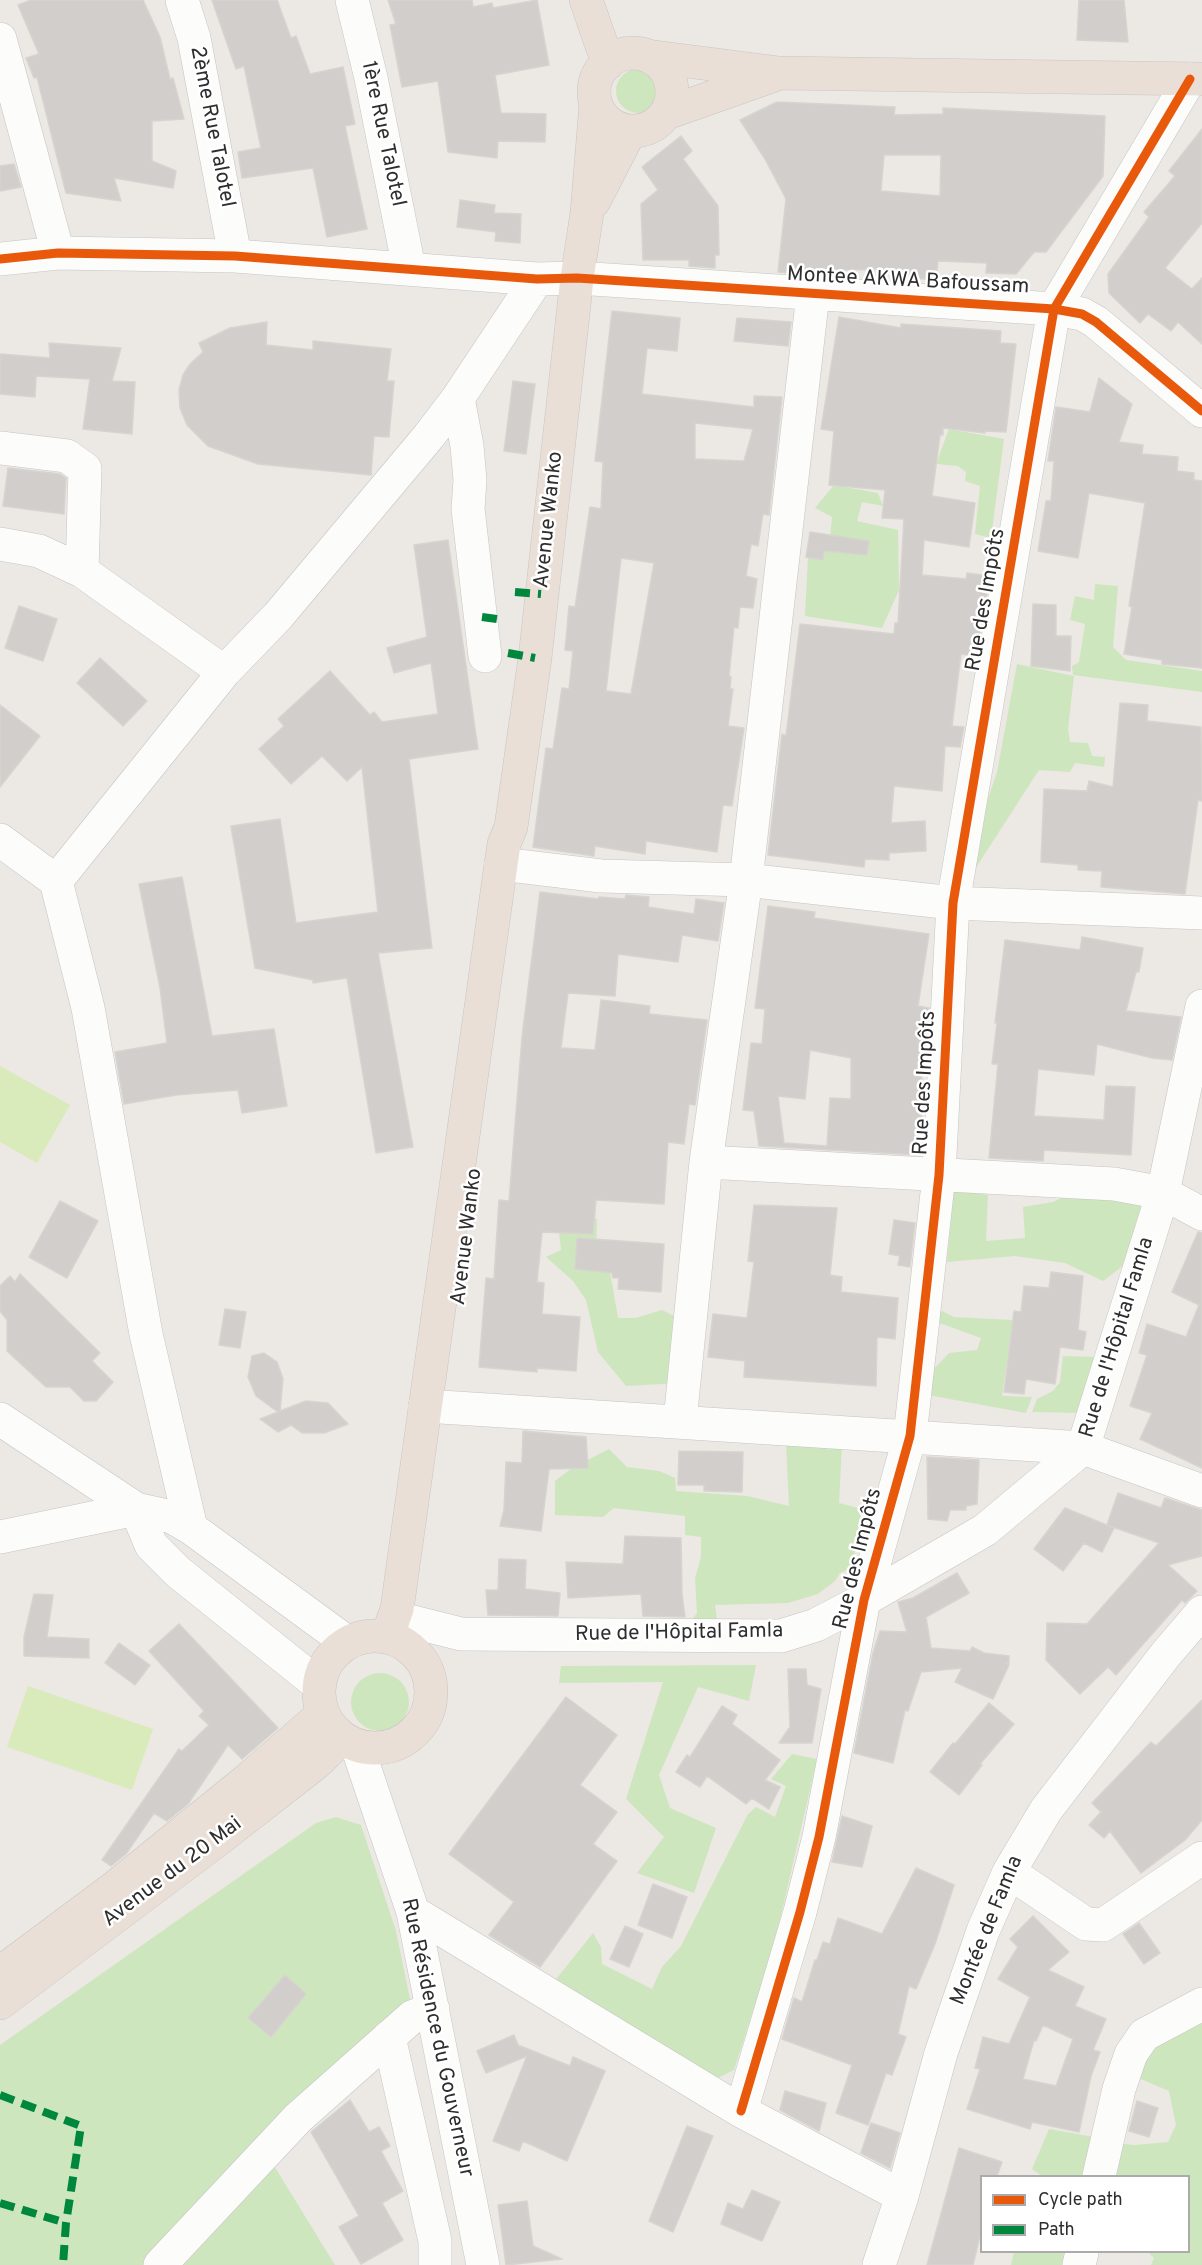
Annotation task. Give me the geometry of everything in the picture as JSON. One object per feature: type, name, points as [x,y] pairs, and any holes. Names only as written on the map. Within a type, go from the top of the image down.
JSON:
[{"type":"highway","points":[[586,0],[608,63]]},
{"type":"highway","points":[[646,56],[668,73],[672,86],[672,100],[666,113],[651,127],[630,131],[616,127],[604,117],[596,104],[595,89],[598,75],[608,63],[620,56],[633,53],[779,74],[1196,79]]},
{"type":"highway","points":[[666,113],[779,74]]},
{"type":"highway","name":"Avenue Wanko","points":[[402,1635],[426,1546],[436,1408],[507,864],[515,847],[511,827],[535,657],[577,278],[587,213],[596,104]]},
{"type":"highway","name":"Avenue Wanko","points":[[587,213],[630,131]]},
{"type":"highway","points":[[402,1635],[430,1674],[432,1692],[430,1710],[422,1726],[409,1738],[393,1747],[375,1749],[335,1721],[328,1660],[348,1642],[367,1636],[402,1635]]},
{"type":"highway","name":"Avenue du 20 Mai","points":[[3,1982],[238,1824],[316,1763],[335,1721]]},
{"type":"street","name":"2ème Rue Talotel","points":[[182,0],[194,38],[235,256]]},
{"type":"street","name":"1ère Rue Talotel","points":[[352,0],[371,78],[409,268]]},
{"type":"street","points":[[0,39],[58,254]]},
{"type":"street","name":"Rue des Impôts","points":[[741,2111],[779,1990],[819,1837],[864,1600],[910,1436],[939,1175],[953,903],[1054,309],[1196,79]]},
{"type":"street","name":"Montee AKWA Bafoussam","points":[[0,259],[58,254],[235,256],[537,279],[577,278],[1054,309],[1082,314],[1096,322],[1202,411]]},
{"type":"street","points":[[56,881],[224,672],[278,616],[458,398],[537,279]]},
{"type":"street","points":[[680,1421],[706,1162],[746,880],[813,294]]},
{"type":"street","points":[[458,398],[467,446],[470,480],[468,509],[485,657]]},
{"type":"street","points":[[0,448],[67,456],[85,469],[82,571]]},
{"type":"street","points":[[0,544],[39,551],[82,571],[224,672]]},
{"type":"street","points":[[0,840],[56,881],[88,1008],[146,1334],[191,1528]]},
{"type":"street","points":[[507,864],[601,876],[746,880],[953,903],[1202,914]]},
{"type":"street","name":"Rue de l'Hôpital Famla","points":[[402,1635],[781,1636],[816,1625],[985,1530],[1083,1448],[1163,1193],[1202,1006]]},
{"type":"street","points":[[706,1162],[1114,1184],[1163,1193],[1202,1214]]},
{"type":"street","points":[[436,1408],[680,1421],[1083,1448],[1202,1491]]},
{"type":"street","points":[[0,1419],[136,1509],[172,1517],[191,1528],[348,1642]]},
{"type":"street","points":[[0,1538],[136,1509]]},
{"type":"street","points":[[136,1509],[151,1545],[335,1721]]},
{"type":"street","name":"Montée de Famla","points":[[879,2265],[902,2196],[941,2053],[983,1931],[1009,1872],[1046,1810],[1166,1654],[1202,1612]]},
{"type":"street","name":"Rue Résidence du Gouverneur","points":[[335,1721],[413,1912],[483,2265]]},
{"type":"street","points":[[1009,1872],[1086,1924],[1103,1925],[1202,1858]]},
{"type":"street","points":[[413,1912],[741,2111],[902,2196]]},
{"type":"street","points":[[1099,2175],[1119,2089],[1131,2054],[1144,2035],[1202,2004]]},
{"type":"street","points":[[160,2265],[298,2118],[412,2018],[433,2009]]},
{"type":"street","points":[[389,2037],[435,2241],[435,2265]]},
{"type":"green space","points":[[638,69],[654,75],[660,91],[654,107],[638,113],[622,107],[616,91],[622,75]]},
{"type":"green space","points":[[949,429],[1004,439],[991,538],[975,534],[980,486],[965,481],[966,472],[958,466],[936,464]]},
{"type":"green space","points":[[834,485],[878,493],[883,506],[862,502],[857,521],[898,530],[899,590],[882,628],[805,616],[809,538],[830,538],[832,517],[815,508]]},
{"type":"green space","points":[[1095,584],[1118,586],[1113,647],[1126,660],[1202,671],[1202,692],[1073,675],[1072,666],[1079,662],[1085,624],[1070,620],[1075,596],[1094,600]]},
{"type":"green space","points":[[1017,664],[1074,676],[1068,729],[1070,742],[1088,743],[1092,756],[1105,757],[1104,767],[1075,763],[1070,772],[1039,770],[953,903],[997,772]]},
{"type":"green space","points":[[0,1066],[70,1105],[37,1163],[0,1142]]},
{"type":"green space","points":[[954,1188],[988,1195],[986,1241],[1025,1238],[1023,1207],[1053,1202],[1065,1196],[1134,1198],[1146,1204],[1132,1259],[1103,1281],[1065,1263],[1015,1256],[947,1262]]},
{"type":"green space","points":[[557,1215],[597,1219],[596,1255],[609,1266],[618,1318],[636,1318],[662,1310],[682,1320],[681,1383],[626,1386],[598,1352],[586,1300],[573,1281],[546,1257],[561,1250]]},
{"type":"green space","points":[[936,1311],[942,1311],[954,1317],[1013,1320],[1002,1396],[1032,1397],[1026,1413],[928,1395],[931,1372],[949,1353],[977,1350],[981,1338],[934,1321]]},
{"type":"green space","points":[[1063,1356],[1097,1357],[1085,1413],[1032,1412],[1037,1399],[1053,1391],[1060,1382]]},
{"type":"green space","points":[[826,1437],[828,1450],[842,1445],[839,1503],[862,1509],[852,1568],[840,1573],[835,1581],[818,1594],[788,1603],[715,1605],[719,1635],[680,1634],[697,1613],[695,1578],[701,1557],[701,1537],[685,1535],[685,1516],[614,1508],[603,1517],[555,1515],[555,1481],[572,1468],[609,1449],[627,1467],[659,1471],[675,1478],[676,1491],[747,1496],[789,1506],[786,1443]]},
{"type":"green space","points":[[756,1665],[749,1701],[698,1687],[659,1775],[670,1808],[716,1828],[694,1893],[637,1873],[664,1837],[626,1799],[663,1682],[559,1683],[561,1666]]},
{"type":"green space","points":[[374,1673],[386,1673],[401,1681],[409,1696],[409,1708],[401,1723],[386,1731],[374,1731],[359,1723],[351,1708],[351,1696],[359,1681]]},
{"type":"green space","points":[[28,1686],[153,1729],[132,1790],[7,1747]]},
{"type":"green space","points":[[792,1754],[817,1759],[774,1946],[734,2070],[714,2080],[549,1988],[593,1933],[601,1947],[602,1964],[652,1989],[662,1967],[681,1946],[748,1814],[756,1807],[775,1817],[786,1786],[771,1779]]},
{"type":"green space","points":[[336,1817],[361,1825],[396,1931],[410,1999],[257,2138],[335,2265],[0,2265],[0,2045],[316,1823]]},
{"type":"green space","points":[[1202,2017],[1202,2265],[1151,2265],[1154,2258],[1149,2253],[1190,2253],[1190,2175],[1113,2175],[1113,2143],[1135,2145],[1168,2142],[1176,2125],[1169,2091],[1129,2074],[1137,2060]]},
{"type":"green space","points":[[1049,2129],[1094,2137],[1087,2175],[1041,2175],[1032,2169]]},
{"type":"green space","points":[[1014,2253],[1073,2253],[1070,2265],[1011,2265]]},
{"type":"building","points":[[31,0],[143,0],[160,37],[170,79],[173,78],[184,119],[152,121],[152,161],[176,171],[173,188],[114,178],[121,201],[66,193],[37,77],[34,78],[26,58],[39,54],[18,5]]},
{"type":"building","points":[[212,0],[277,0],[291,38],[296,36],[310,74],[343,67],[355,124],[345,126],[367,229],[327,237],[313,168],[242,178],[238,152],[261,148],[244,66],[236,69]]},
{"type":"building","points":[[388,0],[472,0],[473,7],[492,3],[493,8],[537,0],[549,65],[495,75],[501,113],[546,114],[545,142],[498,141],[497,158],[448,152],[438,81],[402,87],[390,25],[396,24]]},
{"type":"building","points":[[1079,0],[1124,0],[1128,42],[1077,40]]},
{"type":"building","points":[[777,102],[895,107],[894,115],[943,114],[943,108],[1105,116],[1103,176],[1046,252],[1034,252],[1016,274],[986,273],[987,263],[938,261],[936,280],[900,277],[900,269],[843,270],[843,276],[778,272],[786,199],[765,159],[740,120]],"holes":[[[884,155],[941,155],[940,196],[881,191]]]},
{"type":"building","points":[[1202,129],[1202,223],[1165,268],[1192,289],[1202,278],[1202,344],[1178,322],[1171,331],[1148,314],[1140,323],[1109,293],[1108,274],[1149,217],[1144,212],[1175,176],[1169,171]]},
{"type":"building","points":[[681,136],[692,151],[683,159],[718,206],[719,255],[715,255],[715,268],[689,266],[689,260],[643,260],[641,204],[658,190],[642,167]]},
{"type":"building","points":[[14,164],[21,187],[0,191],[0,166]]},
{"type":"building","points":[[460,200],[495,205],[494,213],[521,214],[520,243],[495,241],[496,232],[457,227]]},
{"type":"building","points":[[612,311],[680,318],[677,351],[647,348],[642,394],[754,407],[754,396],[782,397],[769,515],[763,514],[758,546],[751,544],[746,576],[757,579],[753,608],[740,607],[738,628],[734,627],[729,676],[731,677],[730,689],[733,689],[728,726],[744,728],[732,806],[723,805],[717,852],[646,841],[645,854],[595,846],[594,856],[533,847],[546,748],[553,749],[562,688],[569,689],[573,651],[565,650],[569,606],[575,607],[590,507],[601,509],[603,462],[595,461]],"holes":[[[695,423],[753,429],[744,461],[695,459]],[[621,558],[654,563],[631,694],[606,691]]]},
{"type":"building","points":[[839,317],[901,328],[901,324],[1001,331],[1000,343],[1016,344],[1006,432],[985,431],[985,433],[943,428],[943,435],[940,435],[932,496],[975,503],[969,547],[924,540],[922,575],[966,579],[967,573],[990,576],[976,656],[961,654],[952,726],[964,727],[960,747],[945,746],[942,791],[894,786],[891,823],[925,821],[926,851],[889,853],[889,860],[865,859],[864,867],[768,855],[782,734],[786,736],[800,624],[894,634],[895,623],[898,623],[904,519],[882,518],[885,490],[829,485],[834,431],[821,429]]},
{"type":"building","points":[[737,318],[791,322],[788,346],[734,341]]},
{"type":"building","points":[[267,322],[266,345],[313,350],[313,341],[391,349],[387,381],[394,381],[389,437],[374,436],[371,475],[258,464],[208,446],[187,425],[180,408],[179,390],[183,375],[190,364],[203,352],[199,343],[230,328]]},
{"type":"building","points":[[49,343],[121,348],[112,381],[135,382],[132,434],[83,429],[90,379],[36,376],[35,397],[0,394],[0,354],[50,358]]},
{"type":"building","points":[[1099,378],[1132,404],[1119,442],[1143,445],[1142,454],[1178,457],[1177,471],[1194,473],[1194,480],[1202,481],[1202,668],[1162,664],[1162,660],[1124,654],[1145,503],[1089,493],[1078,558],[1038,551],[1046,501],[1051,501],[1054,461],[1048,461],[1056,407],[1090,412]]},
{"type":"building","points":[[513,381],[535,384],[526,454],[504,451]]},
{"type":"building","points":[[8,468],[60,474],[66,478],[64,514],[3,506]]},
{"type":"building","points":[[810,532],[869,541],[867,555],[824,551],[823,560],[806,557]]},
{"type":"building","points":[[448,540],[478,749],[409,759],[432,948],[378,953],[413,1147],[376,1153],[347,978],[313,983],[313,980],[255,968],[231,826],[280,819],[296,923],[378,912],[362,767],[347,781],[322,756],[291,784],[259,749],[284,726],[278,719],[330,671],[370,715],[374,712],[382,722],[438,714],[431,663],[394,673],[387,648],[427,637],[414,545]]},
{"type":"building","points":[[1033,604],[1056,605],[1056,636],[1071,636],[1070,671],[1031,666]]},
{"type":"building","points":[[19,606],[57,619],[43,661],[5,648]]},
{"type":"building","points":[[100,658],[147,701],[123,726],[77,683]]},
{"type":"building","points":[[1120,703],[1148,705],[1147,721],[1201,727],[1202,801],[1198,800],[1185,894],[1101,887],[1102,871],[1078,870],[1078,865],[1041,862],[1044,789],[1087,791],[1089,781],[1113,787]]},
{"type":"building","points":[[0,705],[40,736],[0,787]]},
{"type":"building","points":[[182,877],[212,1036],[274,1029],[287,1106],[242,1113],[238,1090],[176,1095],[124,1104],[115,1052],[167,1043],[160,988],[139,884]]},
{"type":"building","points":[[540,892],[598,899],[599,897],[625,899],[626,895],[649,897],[648,907],[694,914],[696,899],[724,903],[718,941],[682,935],[678,962],[618,954],[615,996],[568,993],[561,1048],[595,1050],[601,1000],[650,1006],[649,1014],[707,1020],[695,1105],[689,1104],[684,1144],[668,1142],[664,1204],[596,1200],[593,1234],[542,1232],[537,1282],[544,1283],[542,1314],[580,1317],[576,1371],[537,1368],[537,1372],[479,1367],[486,1278],[494,1279],[499,1200],[509,1201],[522,1037]]},
{"type":"building","points":[[768,906],[815,912],[814,918],[929,934],[918,1006],[929,1008],[927,1035],[922,1034],[921,1155],[759,1146],[754,1111],[743,1110],[751,1043],[762,1044],[765,1009],[755,1008]],"holes":[[[810,1050],[851,1058],[851,1099],[830,1098],[827,1146],[784,1143],[778,1096],[805,1099]]]},
{"type":"building","points":[[1082,937],[1143,948],[1139,972],[1136,972],[1126,1011],[1181,1017],[1172,1060],[1152,1058],[1097,1044],[1094,1075],[1038,1069],[1034,1116],[1104,1120],[1106,1086],[1135,1087],[1131,1155],[1044,1150],[1043,1161],[989,1158],[998,1064],[992,1064],[997,1023],[995,1023],[1005,940],[1080,950]]},
{"type":"building","points":[[60,1201],[98,1221],[67,1278],[29,1257]]},
{"type":"building","points":[[754,1205],[837,1208],[830,1275],[842,1277],[841,1292],[898,1298],[895,1339],[877,1337],[876,1386],[744,1377],[745,1361],[708,1357],[713,1314],[747,1318],[754,1262],[748,1261]]},
{"type":"building","points":[[894,1220],[915,1223],[910,1267],[898,1265],[900,1256],[889,1254]]},
{"type":"building","points":[[1198,1232],[1202,1233],[1202,1468],[1140,1439],[1152,1413],[1130,1406],[1147,1355],[1139,1353],[1147,1324],[1186,1337],[1199,1305],[1172,1292]]},
{"type":"building","points":[[577,1238],[664,1244],[661,1292],[618,1289],[619,1278],[613,1278],[612,1273],[575,1269]]},
{"type":"building","points":[[1051,1272],[1083,1276],[1078,1330],[1086,1332],[1083,1350],[1060,1347],[1055,1384],[1026,1379],[1024,1394],[1004,1392],[1014,1311],[1021,1312],[1024,1286],[1049,1288]]},
{"type":"building","points":[[20,1274],[100,1353],[92,1361],[113,1382],[96,1401],[84,1401],[70,1387],[46,1387],[7,1351],[7,1320],[0,1311],[0,1286],[10,1276],[15,1282]]},
{"type":"building","points":[[225,1309],[246,1312],[240,1348],[219,1345]]},
{"type":"building","points":[[264,1353],[277,1362],[283,1379],[280,1411],[306,1401],[328,1403],[348,1424],[324,1433],[302,1433],[291,1425],[278,1432],[260,1419],[278,1412],[256,1396],[248,1377],[252,1356]]},
{"type":"building","points":[[523,1431],[586,1437],[588,1468],[549,1469],[541,1531],[500,1526],[504,1510],[506,1462],[522,1463]]},
{"type":"building","points":[[679,1451],[743,1452],[742,1492],[704,1491],[704,1485],[678,1485]]},
{"type":"building","points":[[927,1457],[979,1460],[977,1504],[966,1506],[966,1510],[950,1510],[947,1521],[928,1519]]},
{"type":"building","points":[[1118,1493],[1161,1508],[1165,1498],[1202,1510],[1202,1556],[1168,1565],[1197,1591],[1185,1603],[1182,1600],[1116,1675],[1108,1667],[1080,1694],[1046,1660],[1047,1623],[1087,1624],[1159,1543],[1107,1525]]},
{"type":"building","points":[[1065,1508],[1114,1528],[1102,1552],[1084,1543],[1063,1571],[1034,1549]]},
{"type":"building","points":[[625,1536],[681,1538],[682,1594],[685,1617],[643,1616],[641,1594],[568,1598],[566,1562],[623,1564]]},
{"type":"building","points":[[499,1559],[526,1560],[525,1589],[560,1593],[558,1616],[488,1615],[486,1590],[498,1590]]},
{"type":"building","points":[[957,1573],[969,1593],[926,1617],[931,1648],[970,1651],[972,1647],[984,1653],[1009,1656],[1009,1663],[1006,1663],[1009,1665],[993,1699],[955,1682],[962,1668],[921,1672],[908,1711],[905,1710],[893,1763],[854,1753],[873,1653],[880,1631],[907,1632],[898,1602],[913,1598]]},
{"type":"building","points":[[34,1594],[53,1595],[47,1637],[89,1639],[89,1658],[24,1656],[24,1637]]},
{"type":"building","points":[[179,1624],[278,1728],[242,1759],[228,1745],[188,1804],[167,1821],[154,1813],[126,1854],[111,1866],[102,1860],[179,1749],[182,1751],[209,1725],[199,1716],[204,1711],[149,1651]]},
{"type":"building","points":[[119,1643],[150,1665],[135,1685],[105,1663]]},
{"type":"building","points":[[788,1669],[806,1669],[807,1685],[821,1689],[812,1743],[779,1743],[790,1727]]},
{"type":"building","points":[[566,1697],[617,1735],[580,1785],[617,1812],[593,1844],[617,1861],[540,1967],[489,1935],[514,1902],[449,1854]]},
{"type":"building","points":[[1202,1700],[1202,1820],[1185,1840],[1141,1873],[1110,1831],[1104,1838],[1089,1825],[1101,1812],[1092,1803],[1151,1742],[1156,1746]]},
{"type":"building","points":[[989,1703],[1014,1724],[980,1764],[982,1765],[959,1795],[930,1772]]},
{"type":"building","points":[[722,1706],[737,1715],[732,1724],[780,1760],[765,1780],[780,1787],[769,1809],[752,1798],[746,1804],[707,1776],[700,1787],[676,1772],[687,1755],[690,1757]]},
{"type":"building","points":[[842,1816],[872,1826],[862,1867],[832,1862]]},
{"type":"building","points":[[916,1868],[954,1885],[935,1944],[916,1989],[909,1986],[898,2034],[906,2037],[892,2075],[886,2073],[868,2125],[836,2113],[852,2065],[782,2039],[794,1998],[802,2002],[815,1960],[817,1960],[823,1942],[830,1944],[838,1918],[882,1934]]},
{"type":"building","points":[[653,1884],[687,1897],[672,1938],[638,1925]]},
{"type":"building","points":[[1033,1916],[1069,1952],[1048,1970],[1084,1987],[1075,2006],[1106,2019],[1093,2050],[1100,2052],[1091,2076],[1079,2132],[1032,2122],[1030,2129],[967,2109],[980,2069],[975,2068],[983,2037],[1009,2044],[1030,1997],[998,1979],[1018,1947],[1010,1939]],"holes":[[[1043,2025],[1073,2039],[1056,2086],[1023,2079],[1034,2040],[1036,2041]]]},
{"type":"building","points":[[1139,1923],[1160,1953],[1144,1964],[1123,1934]]},
{"type":"building","points":[[625,1926],[643,1934],[629,1967],[610,1959]]},
{"type":"building","points":[[285,1975],[306,1994],[271,2037],[248,2018]]},
{"type":"building","points":[[514,2035],[518,2045],[570,2066],[573,2057],[605,2071],[567,2161],[523,2141],[519,2151],[493,2141],[527,2056],[486,2073],[477,2051]]},
{"type":"building","points":[[785,2091],[826,2103],[819,2131],[780,2110]]},
{"type":"building","points":[[350,2100],[369,2132],[379,2127],[390,2146],[381,2151],[403,2191],[382,2203],[403,2240],[361,2264],[339,2227],[359,2216],[311,2132]]},
{"type":"building","points":[[1137,2101],[1158,2108],[1149,2137],[1129,2131]]},
{"type":"building","points":[[871,2123],[900,2133],[890,2168],[861,2153]]},
{"type":"building","points":[[687,2126],[713,2136],[673,2232],[649,2221]]},
{"type":"building","points":[[959,2148],[1002,2162],[997,2175],[980,2175],[980,2236],[973,2265],[927,2265]]},
{"type":"building","points":[[752,2190],[780,2202],[762,2241],[721,2224],[728,2203],[743,2209]]},
{"type":"building","points":[[527,2201],[533,2246],[562,2259],[506,2265],[498,2205]]},
{"type":"marked path","points":[[515,592],[541,594]]},
{"type":"marked path","points":[[482,617],[504,620]]},
{"type":"marked path","points":[[508,653],[535,658]]},
{"type":"marked path","points":[[0,2095],[81,2126],[66,2223],[63,2265]]},
{"type":"marked path","points":[[0,2203],[66,2223]]},
{"type":"cycle path","points":[[741,2111],[800,1912],[819,1837],[864,1600],[910,1436],[939,1175],[953,903],[1054,309],[1190,79]]},
{"type":"cycle path","points":[[0,259],[58,253],[235,256],[537,279],[577,278],[1054,309],[1082,314],[1096,322],[1202,411]]}]
